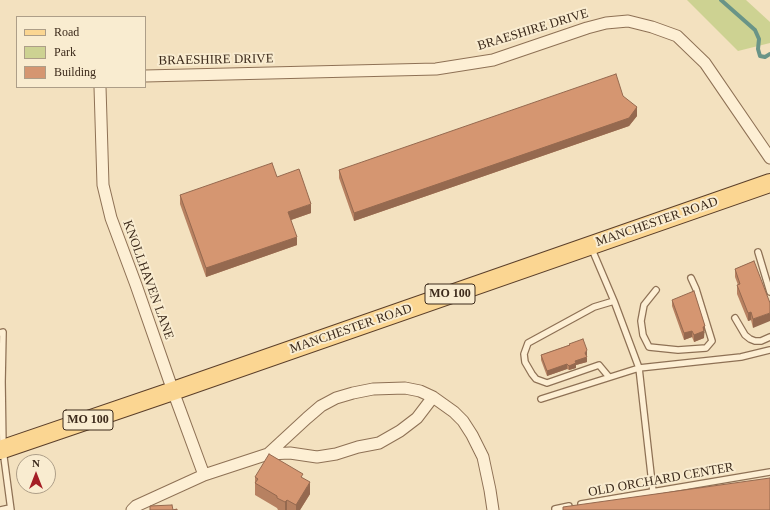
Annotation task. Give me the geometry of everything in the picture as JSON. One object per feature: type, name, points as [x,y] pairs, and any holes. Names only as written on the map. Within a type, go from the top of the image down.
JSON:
[{"type":"main road","name":"MANCHESTER ROAD","points":[[1,450],[770,182]]},
{"type":"street","name":"BRAESHIRE DRIVE","points":[[146,76],[436,68],[493,60],[587,28],[606,23],[628,21],[652,27],[677,36],[705,63],[770,158]]},
{"type":"street","name":"KNOLLHAVEN LANE","points":[[100,88],[103,185],[111,218],[204,475]]},
{"type":"street","points":[[268,454],[321,406],[336,398],[373,389],[405,388],[420,391],[433,397],[454,412],[472,435],[483,457],[493,510]]},
{"type":"street","points":[[132,510],[136,506],[204,475],[268,454],[290,453],[317,457],[336,454],[379,443],[400,431],[417,418],[433,397]]},
{"type":"lane","points":[[590,245],[614,301],[639,368],[653,492]]},
{"type":"lane","points":[[758,252],[770,292]]},
{"type":"lane","points":[[656,290],[644,305],[641,321],[643,335],[649,347],[678,350],[706,348],[712,341],[691,278]]},
{"type":"lane","points":[[609,377],[599,365],[546,383],[536,379],[532,374],[525,362],[524,354],[528,342],[594,307],[614,301]]},
{"type":"lane","points":[[734,318],[745,335],[750,339],[754,341],[761,341],[770,337]]},
{"type":"lane","points":[[0,333],[4,332],[1,383],[1,450],[11,509],[0,510]]},
{"type":"lane","points":[[541,399],[639,368],[741,356],[770,350]]},
{"type":"lane","name":"OLD ORCHARD CENTER","points":[[555,509],[770,472]]},
{"type":"green space","points":[[687,0],[746,0],[770,22],[770,43],[738,51]]},
{"type":"building","points":[[616,74],[623,96],[637,107],[629,118],[354,213],[339,170]]},
{"type":"building","points":[[272,163],[277,177],[299,169],[311,204],[288,212],[297,237],[206,268],[180,195]]},
{"type":"building","points":[[754,261],[770,303],[770,313],[753,319],[751,312],[748,313],[737,285],[740,284],[735,269]]},
{"type":"building","points":[[694,291],[705,326],[703,327],[704,331],[694,335],[692,331],[684,333],[672,300]]},
{"type":"building","points":[[583,339],[587,350],[585,353],[587,357],[575,361],[576,363],[569,366],[567,364],[547,371],[541,355]]},
{"type":"building","points":[[269,454],[303,474],[301,477],[310,482],[296,505],[287,500],[285,502],[277,498],[277,496],[255,483],[258,479],[255,477]]},
{"type":"building","points":[[770,478],[770,510],[563,510],[563,507]]},
{"type":"building","points":[[172,505],[173,510],[150,510],[150,506]]},
{"type":"waterway","points":[[721,0],[755,30],[759,39],[758,49],[760,56],[765,57],[770,54]]}]
